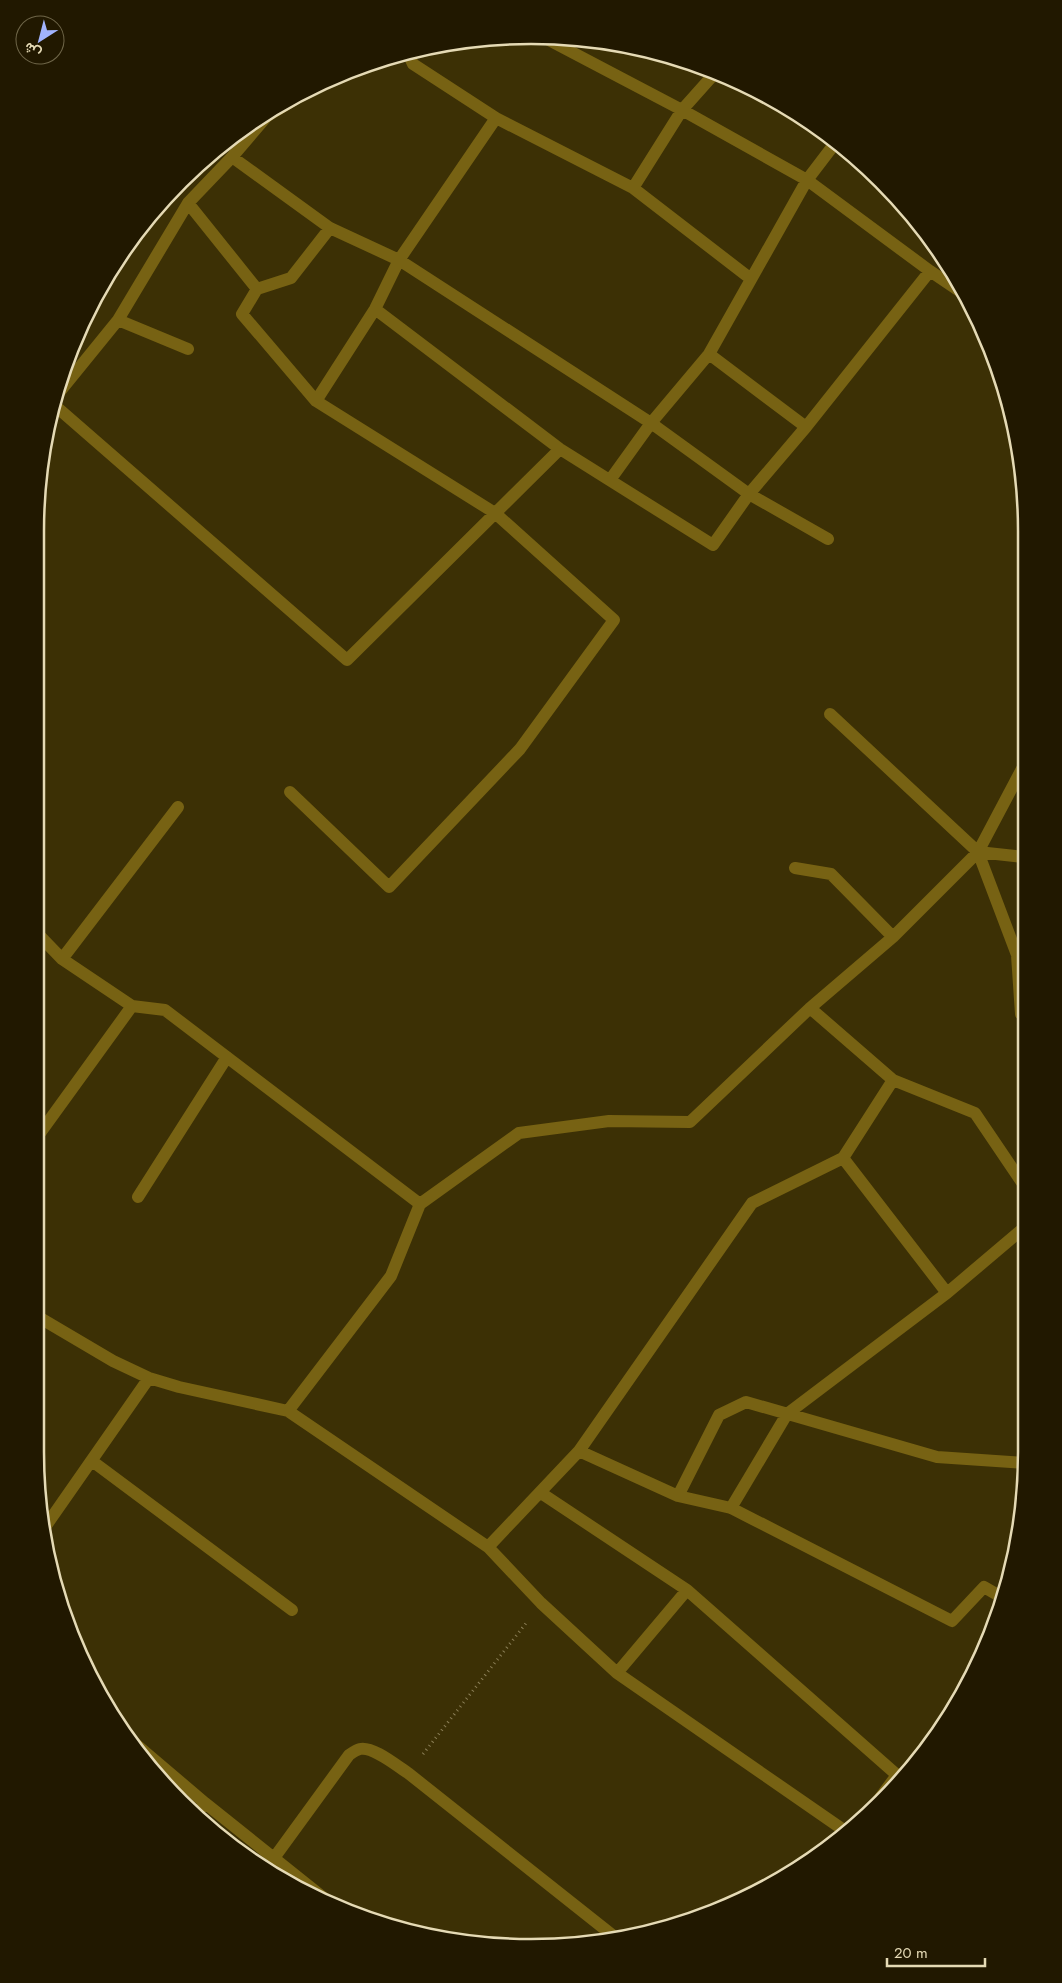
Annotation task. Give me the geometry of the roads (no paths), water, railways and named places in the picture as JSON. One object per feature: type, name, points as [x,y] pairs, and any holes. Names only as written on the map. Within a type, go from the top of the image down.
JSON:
[{"type":"street","points":[[559,45],[682,110],[807,180],[953,286]]},
{"type":"street","points":[[411,59],[413,64],[496,118],[633,188],[751,279]]},
{"type":"street","points":[[633,188],[682,110],[710,78]]},
{"type":"street","points":[[316,401],[375,309],[400,260],[496,118]]},
{"type":"street","points":[[67,383],[118,320],[188,203],[256,129]]},
{"type":"street","points":[[610,480],[651,423],[709,354],[807,180],[832,147]]},
{"type":"street","points":[[232,157],[330,228],[400,260],[651,423],[749,494],[828,539]]},
{"type":"street","points":[[188,203],[257,289]]},
{"type":"street","points":[[290,792],[389,887],[520,749],[614,620],[495,513],[316,401],[242,314],[257,289],[291,278],[330,228]]},
{"type":"street","points":[[375,309],[560,449],[713,545],[749,494],[806,427],[930,271]]},
{"type":"street","points":[[118,320],[188,349]]},
{"type":"street","points":[[709,354],[806,427]]},
{"type":"street","points":[[59,408],[347,660],[560,449]]},
{"type":"street","points":[[830,714],[978,852],[1017,955],[1018,970]]},
{"type":"street","points":[[288,1411],[391,1276],[420,1204],[519,1132],[609,1121],[690,1122],[810,1008],[893,937],[978,852],[1018,777]]},
{"type":"street","points":[[62,959],[178,807]]},
{"type":"street","points":[[978,852],[1018,856]]},
{"type":"street","points":[[795,868],[831,874],[893,937]]},
{"type":"street","points":[[44,940],[62,959],[132,1006],[165,1010],[420,1204]]},
{"type":"street","points":[[44,1128],[132,1006]]},
{"type":"street","points":[[810,1008],[893,1080],[975,1113],[1018,1177]]},
{"type":"street","points":[[138,1197],[227,1057]]},
{"type":"street","points":[[488,1547],[579,1451],[752,1203],[843,1158],[893,1080]]},
{"type":"street","points":[[843,1158],[947,1293]]},
{"type":"street","points":[[732,1508],[787,1414],[947,1293],[1018,1233]]},
{"type":"street","points":[[44,1319],[113,1361],[149,1378],[179,1387],[288,1411],[488,1547],[541,1603],[617,1673],[841,1828]]},
{"type":"street","points":[[49,1522],[149,1378]]},
{"type":"street","points":[[678,1496],[719,1415],[746,1402],[937,1457],[1018,1462]]},
{"type":"street","points":[[579,1451],[678,1496],[732,1508],[952,1621],[984,1587],[997,1594]]},
{"type":"street","points":[[92,1461],[292,1610]]},
{"type":"street","points":[[541,1493],[687,1590],[898,1772]]},
{"type":"street","points":[[617,1673],[687,1590]]},
{"type":"street","points":[[274,1858],[348,1755],[362,1749],[373,1752],[408,1773],[609,1933]]},
{"type":"street","points":[[151,1757],[308,1885]]},
{"type":"street","points":[[200,1809],[205,1803]]}]
